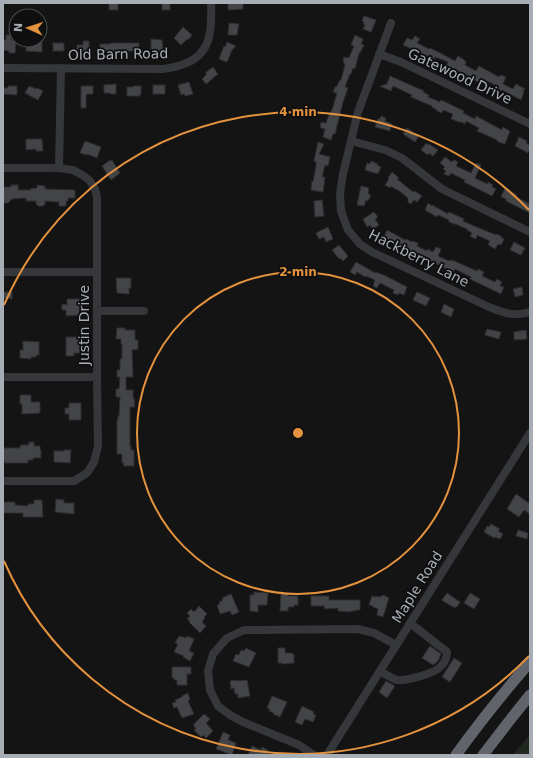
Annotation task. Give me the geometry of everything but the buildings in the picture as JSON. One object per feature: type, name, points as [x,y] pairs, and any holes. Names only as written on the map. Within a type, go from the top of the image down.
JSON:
[{"type":"highway","points":[[456,755],[503,693],[530,662]]},
{"type":"highway","points":[[483,755],[530,695]]},
{"type":"street","name":"Old Barn Road","points":[[3,68],[163,69],[181,66],[191,61],[204,50],[209,39],[211,3]]},
{"type":"street","name":"Hackberry Lane","points":[[391,23],[358,112],[343,174],[340,194],[340,211],[348,230],[360,244],[372,252],[489,307],[504,313],[524,314],[530,312]]},
{"type":"street","name":"Gatewood Drive","points":[[379,54],[401,62],[530,124]]},
{"type":"street","points":[[59,168],[61,68]]},
{"type":"street","points":[[351,141],[385,150],[402,158],[442,189],[530,232]]},
{"type":"street","name":"Justin Drive","points":[[3,168],[59,168],[73,170],[90,181],[95,189],[97,197],[98,446],[94,462],[87,472],[74,481],[3,481]]},
{"type":"street","points":[[3,272],[97,272]]},
{"type":"street","points":[[97,311],[144,311]]},
{"type":"street","points":[[3,376],[97,377]]},
{"type":"street","name":"Maple Road","points":[[327,755],[530,433]]},
{"type":"street","points":[[380,671],[396,680],[420,677],[440,668],[447,658],[447,652],[410,623]]},
{"type":"street","points":[[314,755],[299,745],[230,716],[218,706],[210,690],[208,670],[213,654],[227,638],[244,630],[358,629],[374,633],[396,645]]},
{"type":"green space","points":[[530,735],[530,755],[513,755]]}]
